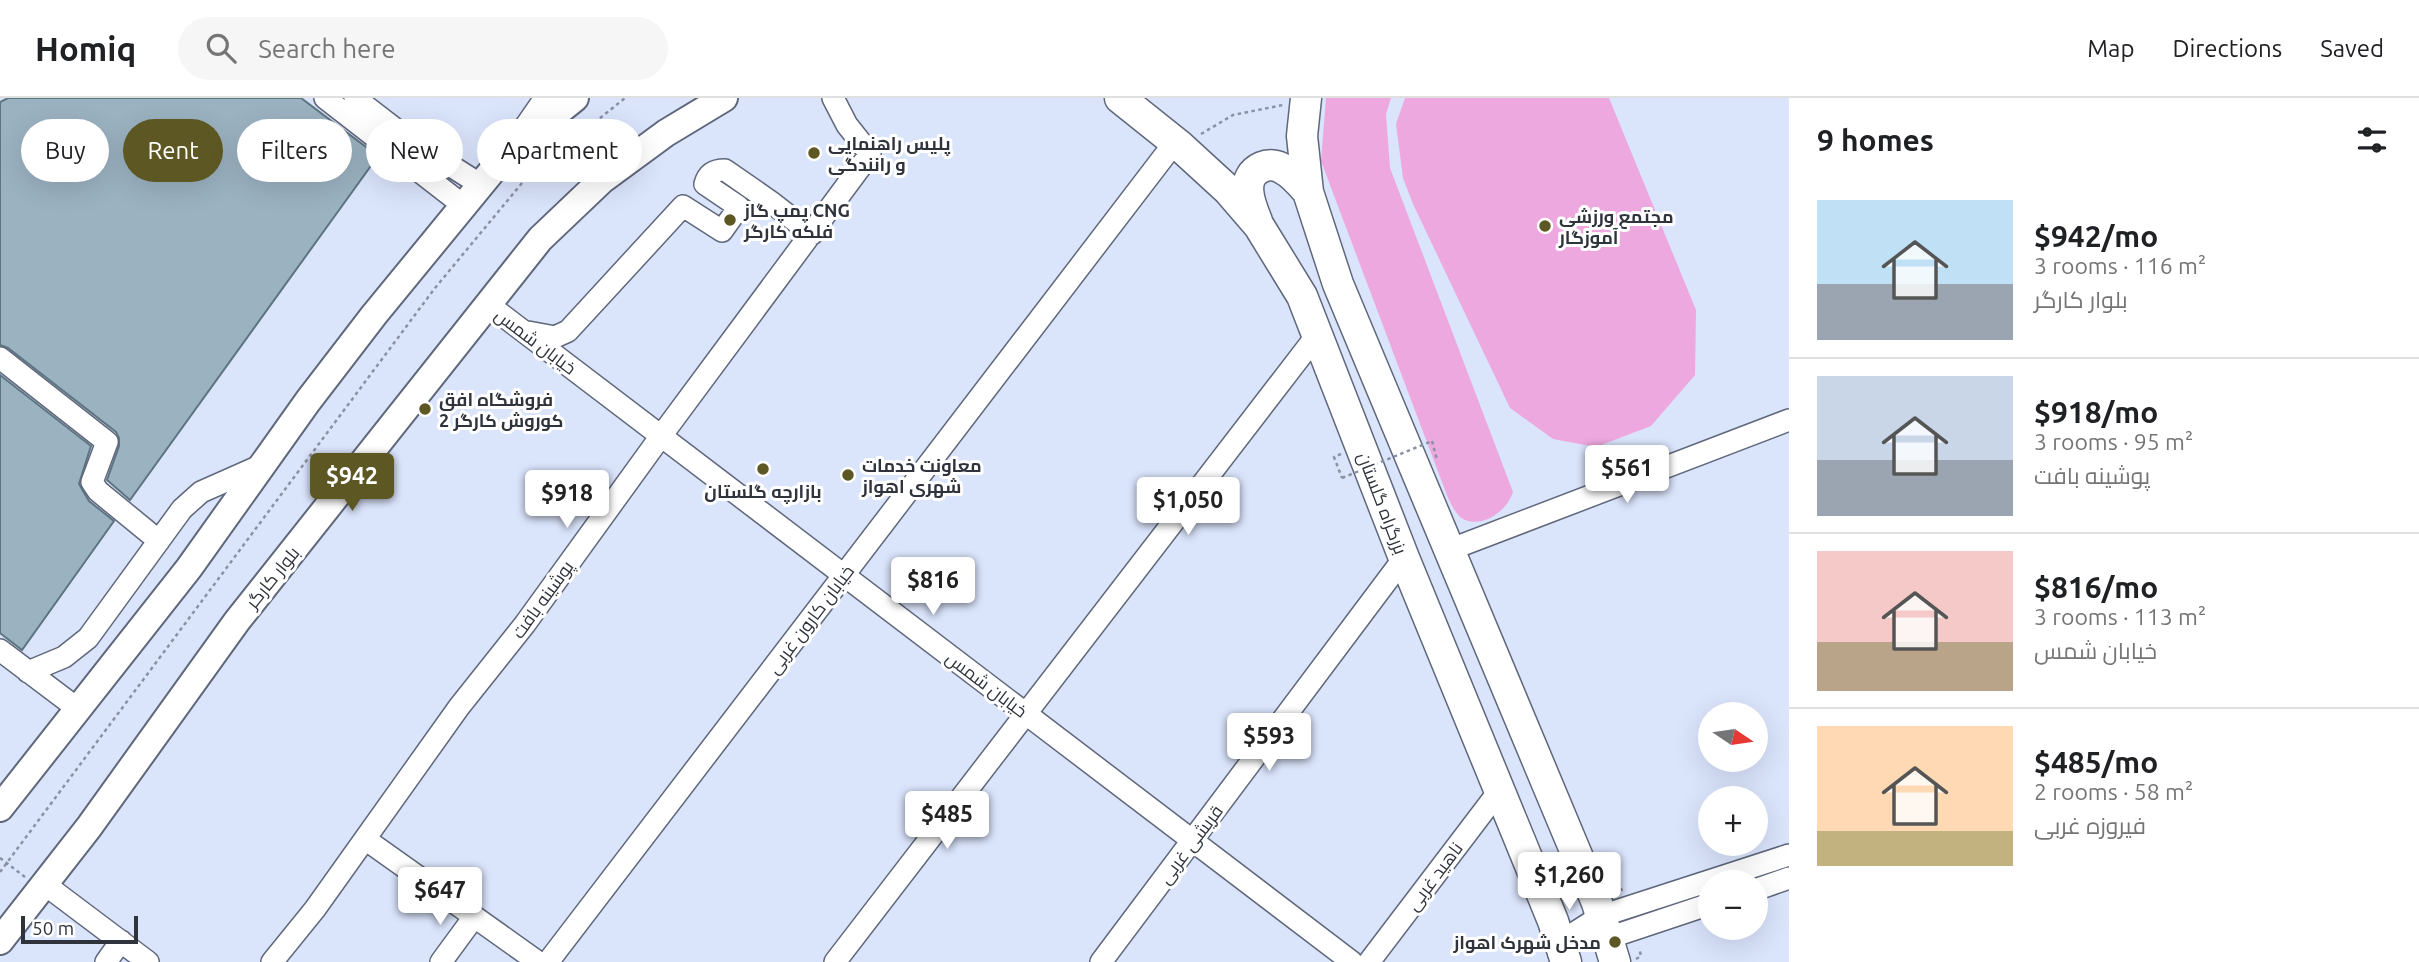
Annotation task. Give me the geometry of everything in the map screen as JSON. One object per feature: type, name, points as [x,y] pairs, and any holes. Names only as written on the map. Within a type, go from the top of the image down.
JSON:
[{"type":"highway","name":"بزرگراه گلستان","points":[[1120,98],[1228,190],[1259,226],[1302,296],[1404,558],[1553,921],[1563,952]]},
{"type":"highway","points":[[1306,99],[1302,136],[1308,192],[1338,284],[1608,939]]},
{"type":"highway","points":[[1259,226],[1247,190],[1250,178],[1258,169],[1269,164],[1282,168],[1308,192]]},
{"type":"main road","points":[[549,119],[575,98]]},
{"type":"main road","name":"بلوار کارگر","points":[[0,941],[41,885],[89,827],[237,621],[540,239],[602,180],[666,133],[724,98]]},
{"type":"main road","points":[[0,808],[189,568],[374,315],[483,182]]},
{"type":"street","points":[[325,98],[464,206]]},
{"type":"street","points":[[530,119],[545,98]]},
{"type":"street","name":"پوشینه بافت","points":[[272,962],[315,909],[459,707],[525,624],[870,154],[847,125],[834,98]]},
{"type":"street","points":[[357,99],[407,138],[481,185]]},
{"type":"street","name":"خیابان کارون غربی","points":[[548,962],[1177,144]]},
{"type":"street","points":[[522,330],[555,337],[568,331],[683,206],[722,231],[739,207],[705,184],[711,173],[718,170],[725,170],[812,234]]},
{"type":"street","name":"خیابان شمس","points":[[488,305],[1352,962]]},
{"type":"street","points":[[835,962],[1317,335]]},
{"type":"street","points":[[0,358],[107,442],[92,481],[98,491],[159,541]]},
{"type":"street","points":[[1449,550],[1789,420]]},
{"type":"street","points":[[28,672],[64,657],[88,638],[182,509],[201,492],[262,465]]},
{"type":"street","name":"قریشی غربی","points":[[1101,962],[1404,558]]},
{"type":"street","points":[[0,650],[78,709]]},
{"type":"street","name":"ناهید غربی","points":[[1369,962],[1499,791]]},
{"type":"street","points":[[365,839],[538,962]]},
{"type":"street","points":[[1608,939],[1789,855]]},
{"type":"street","points":[[1768,885],[1789,878]]},
{"type":"street","points":[[41,885],[148,962]]},
{"type":"street","points":[[1563,952],[1698,908]]},
{"type":"street","points":[[441,962],[474,917]]},
{"type":"street","points":[[106,962],[121,941]]},
{"type":"path","points":[[0,872],[435,288],[527,177],[625,98]]},
{"type":"path","points":[[1177,144],[1233,116],[1306,99]]},
{"type":"path","points":[[1334,457],[1342,478],[1432,441],[1438,459]]},
{"type":"path","points":[[0,858],[41,885]]},
{"type":"shaded area","points":[[1326,98],[1391,98],[1386,114],[1390,168],[1513,492],[1499,512],[1484,521],[1467,521],[1460,517],[1448,498],[1321,161]]},
{"type":"shaded area","name":"مجتمع ورزشی آموزگار","points":[[1405,98],[1609,98],[1696,310],[1695,375],[1651,426],[1596,447],[1553,439],[1510,408],[1403,178],[1396,124]]},
{"type":"building","points":[[8,98],[301,98],[329,119],[237,119],[237,182],[352,182],[352,136],[366,147],[366,173],[130,500],[107,480],[119,446],[116,432],[8,348],[0,345],[0,102]]},
{"type":"building","points":[[0,375],[91,446],[79,484],[89,501],[114,521],[22,650],[0,633]]},
{"type":"place","name":"پلیس راهنمایی و رانندگی","points":[[814,153]]},
{"type":"place","name":"پمپ گاز CNG فلکه کارگر","points":[[730,220]]},
{"type":"place","name":"مجتمع ورزشی آموزگار","points":[[1545,226]]},
{"type":"place","name":"فروشگاه افق کوروش کارگر 2","points":[[425,409]]},
{"type":"place","name":"بازارچه گلستان","points":[[763,469]]},
{"type":"place","name":"معاونت خدمات شهری اهواز","points":[[848,475]]},
{"type":"place","name":"مدخل شهرک اهواز","points":[[1615,942]]}]
